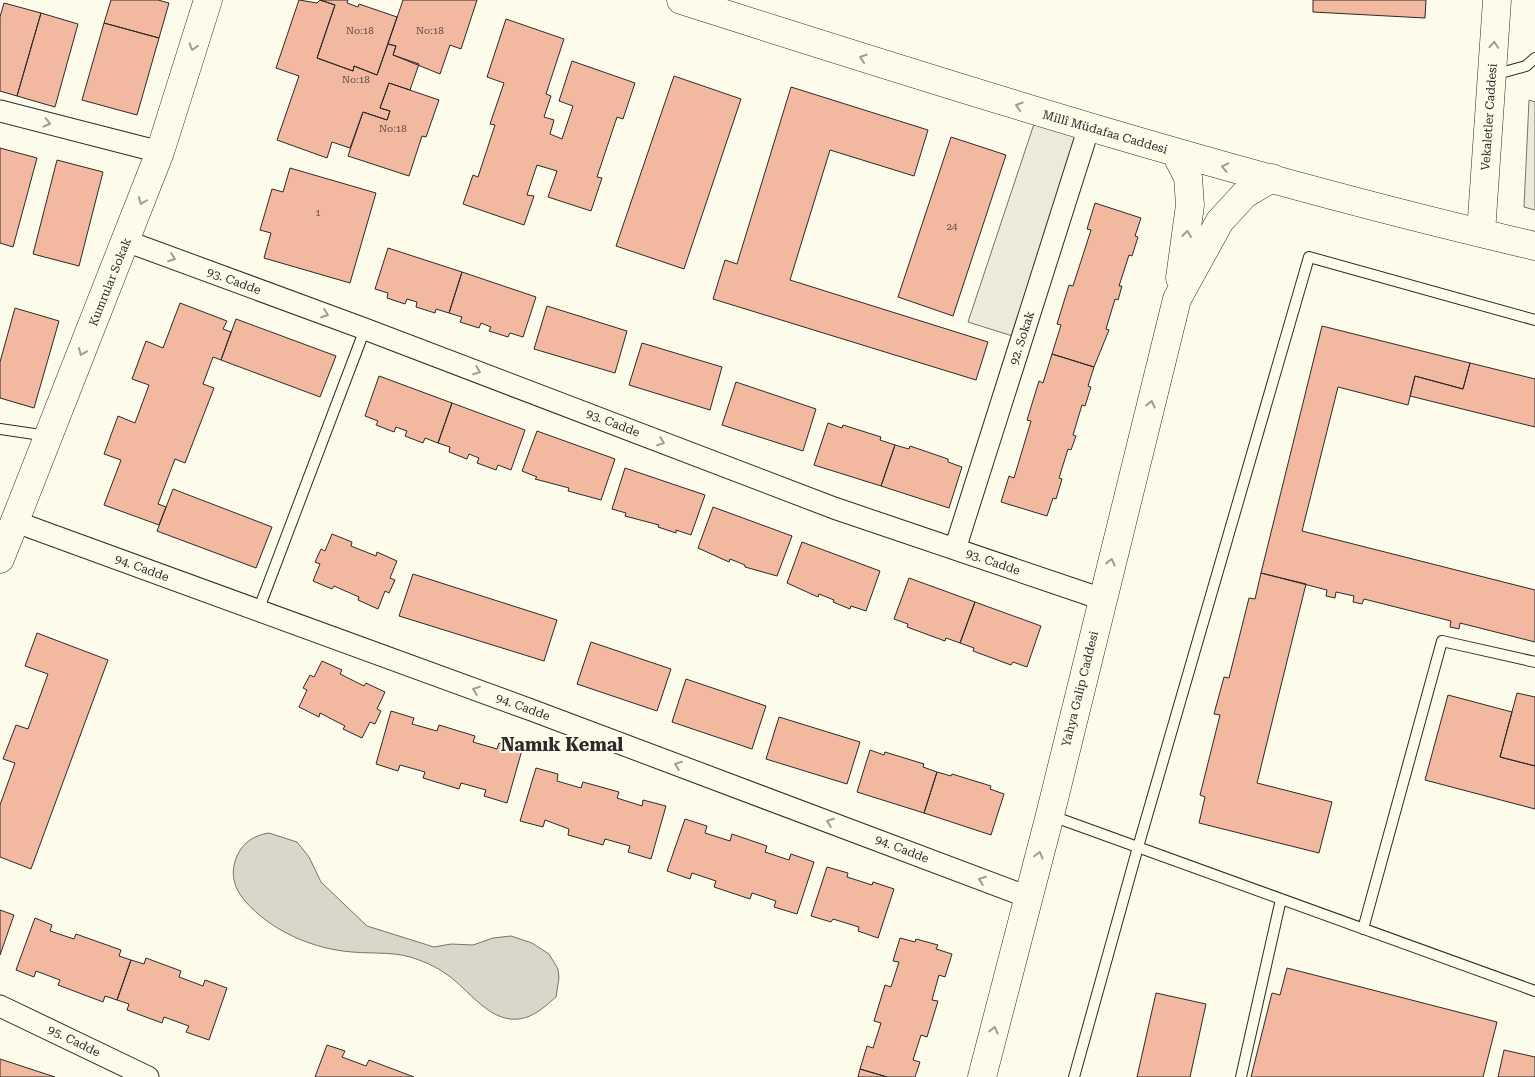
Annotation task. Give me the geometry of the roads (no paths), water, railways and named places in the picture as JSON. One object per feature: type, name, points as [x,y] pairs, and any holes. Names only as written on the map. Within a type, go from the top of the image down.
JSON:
[{"type":"street","name":"Kumrular Sokak","points":[[0,559],[160,152],[208,0]]},
{"type":"street","name":"Millî Müdafaa Caddesi","points":[[681,0],[1174,152],[1535,246]]},
{"type":"street","name":"Vekaletler Caddesi","points":[[1480,233],[1497,0]]},
{"type":"street","points":[[0,111],[160,152]]},
{"type":"street","name":"92. Sokak","points":[[955,549],[1089,127]]},
{"type":"street","name":"Yahya Galip Caddesi","points":[[982,1077],[1050,816],[1176,300],[1190,205],[1188,177],[1174,152]]},
{"type":"street","name":"Yahya Galip Caddesi","points":[[1176,300],[1220,221],[1245,194],[1272,178]]},
{"type":"street","name":"93. Cadde","points":[[126,241],[365,329],[834,508],[1102,599]]},
{"type":"street","name":"94. Cadde","points":[[16,522],[534,711],[1028,897]]},
{"type":"street","name":"95. Cadde","points":[[0,1006],[148,1077]]},
{"type":"lane","points":[[1492,75],[1526,66],[1535,58]]},
{"type":"lane","points":[[1074,1077],[1308,256],[1535,320]]},
{"type":"lane","points":[[258,611],[365,329]]},
{"type":"lane","points":[[0,428],[49,436]]},
{"type":"lane","points":[[1363,928],[1442,641],[1535,662]]},
{"type":"lane","points":[[1050,816],[1535,991]]},
{"type":"lane","points":[[1241,1077],[1282,899]]},
{"type":"district","name":"Namık Kemal","points":[[562,745]]}]
